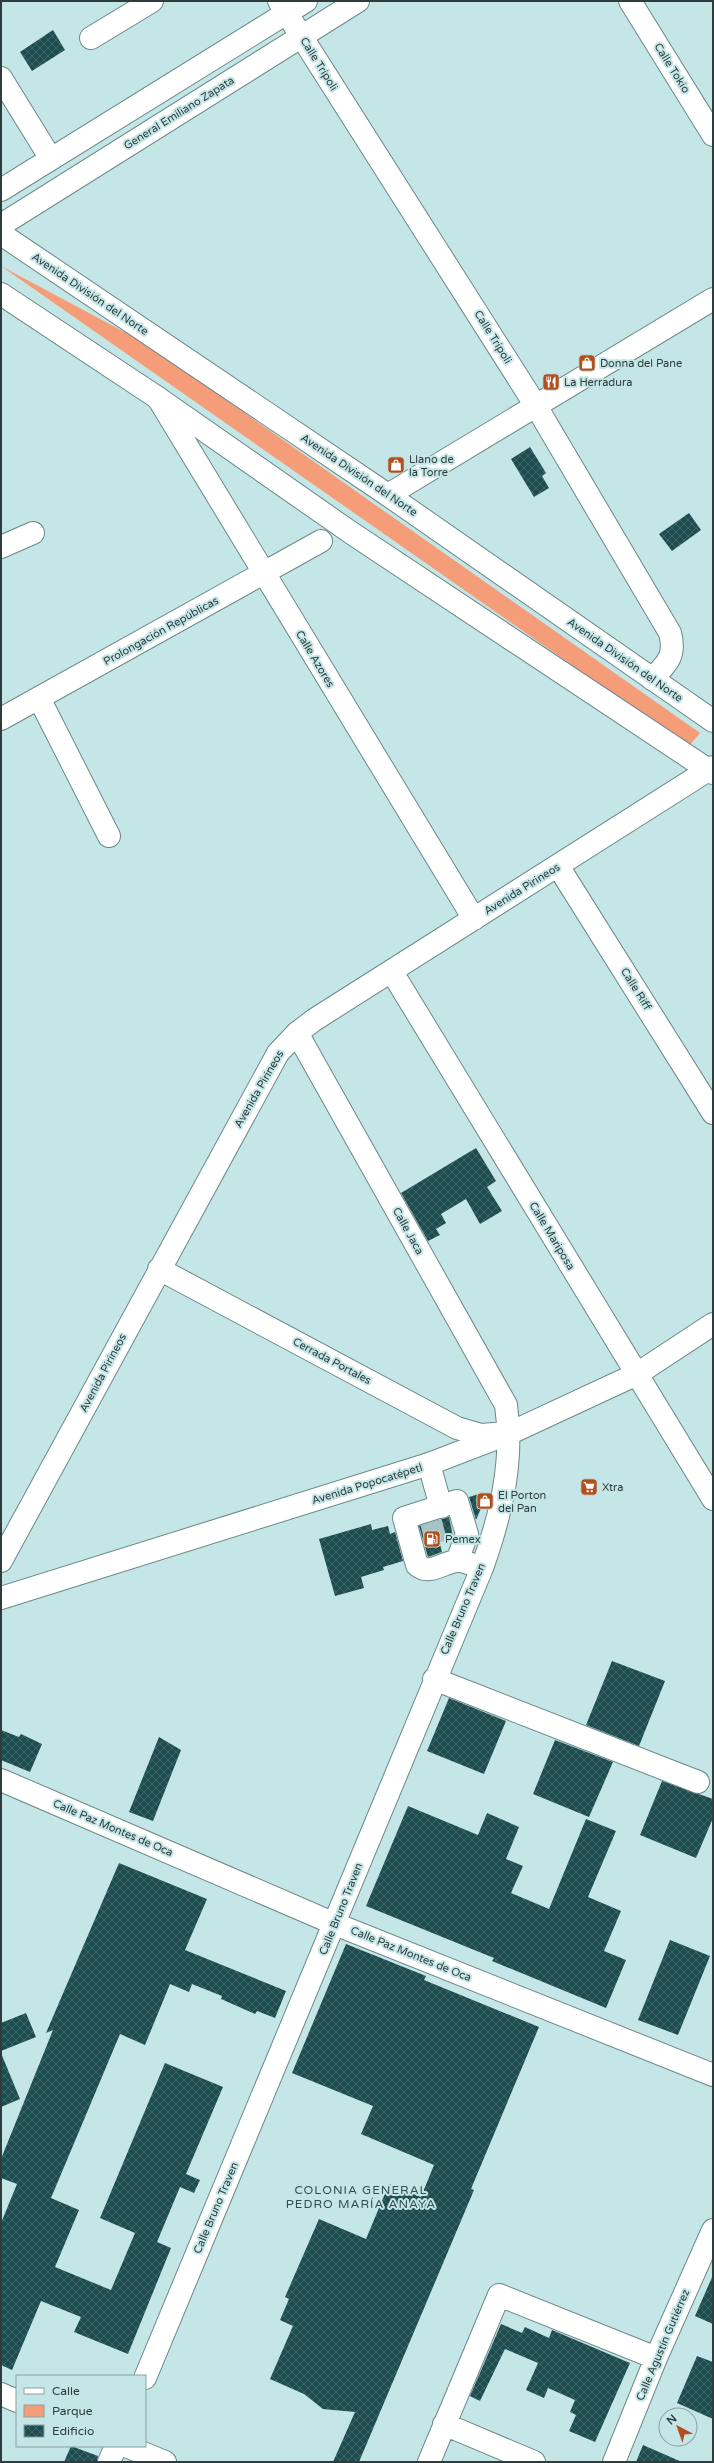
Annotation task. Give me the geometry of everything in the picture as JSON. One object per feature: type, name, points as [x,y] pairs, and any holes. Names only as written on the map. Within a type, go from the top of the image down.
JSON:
[{"type":"street","points":[[91,38],[152,1]]},
{"type":"street","points":[[1,190],[51,159],[283,7],[306,1]]},
{"type":"street","name":"General Emiliano Zapata","points":[[1,225],[358,1]]},
{"type":"street","name":"Calle Tokio","points":[[630,1],[713,135]]},
{"type":"street","name":"Calle Trípoli","points":[[283,7],[536,406],[670,633],[673,645],[671,655],[664,666],[652,679]]},
{"type":"street","points":[[1,78],[51,159]]},
{"type":"street","name":"Avenida División del Norte","points":[[1,234],[388,495],[713,721]]},
{"type":"street","points":[[1,294],[158,398],[346,530],[712,770]]},
{"type":"street","points":[[388,495],[713,299]]},
{"type":"street","name":"Calle Azores","points":[[158,398],[474,919]]},
{"type":"street","points":[[1,547],[33,533]]},
{"type":"street","name":"Prolongación Repúblicas","points":[[1,719],[321,541]]},
{"type":"street","points":[[39,698],[109,836]]},
{"type":"street","name":"Avenida Pirineos","points":[[1,1561],[278,1053],[296,1033],[474,919],[712,770]]},
{"type":"street","name":"Calle Riff","points":[[558,866],[713,1113]]},
{"type":"street","name":"Calle Mariposa","points":[[392,972],[713,1499]]},
{"type":"street","name":"Calle Jaca","points":[[296,1033],[506,1405],[510,1433]]},
{"type":"street","name":"Cerrada Portales","points":[[159,1269],[457,1428],[481,1435],[510,1433]]},
{"type":"street","name":"Avenida Popocatépetl","points":[[1,1598],[429,1464],[510,1433],[636,1374],[713,1324]]},
{"type":"street","name":"Calle Bruno Traven","points":[[146,2376],[335,1924],[434,1679],[482,1568],[502,1501],[510,1433]]},
{"type":"street","points":[[429,1464],[441,1507]]},
{"type":"street","points":[[441,1564],[467,1534],[457,1502],[404,1518],[418,1565],[425,1569],[441,1564],[482,1568]]},
{"type":"street","points":[[441,1564],[450,1537]]},
{"type":"street","points":[[434,1679],[698,1782]]},
{"type":"street","name":"Calle Paz Montes de Oca","points":[[1,1780],[335,1924],[713,2075]]},
{"type":"street","name":"Calle Agustín Gutiérrez","points":[[614,2462],[656,2358],[713,2230]]},
{"type":"street","points":[[429,2462],[499,2295],[656,2358]]},
{"type":"street","points":[[1,2394],[16,2401]]},
{"type":"street","points":[[444,2424],[534,2462]]},
{"type":"street","points":[[109,2462],[116,2447]]},
{"type":"street","points":[[128,2447],[165,2462]]},
{"type":"green space","points":[[1,266],[145,343],[700,733],[689,746],[656,724]]},
{"type":"building","points":[[53,30],[65,50],[32,71],[20,52]]},
{"type":"building","points":[[530,447],[546,473],[542,476],[549,488],[534,497],[511,459]]},
{"type":"building","points":[[689,513],[701,530],[672,551],[659,534]]},
{"type":"building","points":[[476,1148],[496,1181],[487,1187],[502,1211],[480,1224],[466,1199],[441,1214],[446,1223],[436,1229],[440,1235],[428,1241],[401,1193]]},
{"type":"building","points":[[479,1494],[482,1506],[476,1520],[469,1497]]},
{"type":"building","name":"Pemex","points":[[449,1517],[453,1536],[439,1541],[442,1552],[428,1557],[419,1526]]},
{"type":"building","points":[[371,1524],[372,1530],[388,1526],[390,1534],[395,1532],[403,1561],[383,1567],[384,1570],[361,1577],[364,1588],[335,1596],[319,1539]]},
{"type":"building","points":[[612,1661],[665,1681],[639,1746],[586,1725]]},
{"type":"building","points":[[449,1698],[506,1721],[484,1774],[427,1751]]},
{"type":"building","points":[[1,1730],[19,1737],[21,1734],[42,1744],[30,1772],[1,1760]]},
{"type":"building","points":[[159,1737],[181,1750],[153,1821],[129,1812]]},
{"type":"building","points":[[555,1740],[613,1762],[589,1817],[533,1794]]},
{"type":"building","points":[[662,1781],[713,1799],[713,1818],[696,1858],[640,1835]]},
{"type":"building","points":[[408,1806],[478,1835],[487,1813],[519,1827],[506,1859],[523,1866],[511,1893],[549,1909],[586,1819],[616,1831],[588,1897],[621,1911],[604,1951],[626,1960],[606,2008],[492,1961],[494,1958],[366,1906]]},
{"type":"building","points":[[119,1863],[207,1899],[185,1950],[286,1991],[275,2018],[257,2011],[255,2014],[221,1999],[222,1996],[192,1984],[189,1992],[170,1984],[145,2045],[120,2034],[51,2198],[79,2210],[55,2267],[111,2290],[135,2233],[100,2218],[165,2063],[223,2087],[186,2174],[200,2180],[194,2193],[180,2187],[157,2242],[171,2248],[128,2354],[74,2332],[81,2317],[41,2301],[12,2370],[1,2365],[1,2223],[17,2184],[1,2178],[1,2159],[53,2030],[46,2033]]},
{"type":"building","points":[[670,1940],[710,1956],[678,2035],[638,2020]]},
{"type":"building","points":[[346,1944],[426,1976],[424,1980],[539,2027],[471,2189],[474,2190],[359,2462],[333,2462],[355,2412],[323,2409],[304,2394],[270,2379],[293,2326],[280,2320],[289,2299],[285,2297],[319,2219],[366,2239],[389,2184],[421,2197],[434,2165],[361,2134],[373,2106],[292,2073]]},
{"type":"building","points":[[26,2013],[36,2037],[1,2051],[1,2023]]},
{"type":"building","points":[[1,2053],[20,2099],[1,2107]]},
{"type":"building","points":[[713,2275],[713,2324],[695,2316]]},
{"type":"building","points":[[501,2324],[522,2333],[525,2327],[549,2338],[552,2330],[630,2363],[595,2442],[569,2431],[576,2415],[570,2412],[575,2400],[548,2388],[544,2398],[526,2390],[538,2363],[505,2349],[480,2401],[470,2396]]},
{"type":"building","points":[[697,2356],[713,2362],[713,2419],[698,2412],[698,2407],[686,2407],[677,2403]]},
{"type":"building","points":[[643,2445],[682,2462],[636,2462]]},
{"type":"building","points":[[71,2447],[98,2456],[97,2462],[64,2462]]},
{"type":"tunnel","points":[[431,1522],[441,1560]]},
{"type":"place","name":"Donna del Pane","points":[[587,363]]},
{"type":"place","name":"La Herradura","points":[[551,382]]},
{"type":"place","name":"Llano de la Torre","points":[[396,465]]},
{"type":"place","name":"Xtra","points":[[589,1487]]},
{"type":"place","name":"El Porton del Pan","points":[[485,1501]]},
{"type":"place","name":"Pemex","points":[[432,1539]]},
{"type":"district","name":"COLONIA GENERAL PEDRO MARÍA ANAYA","points":[[361,2197]]}]
